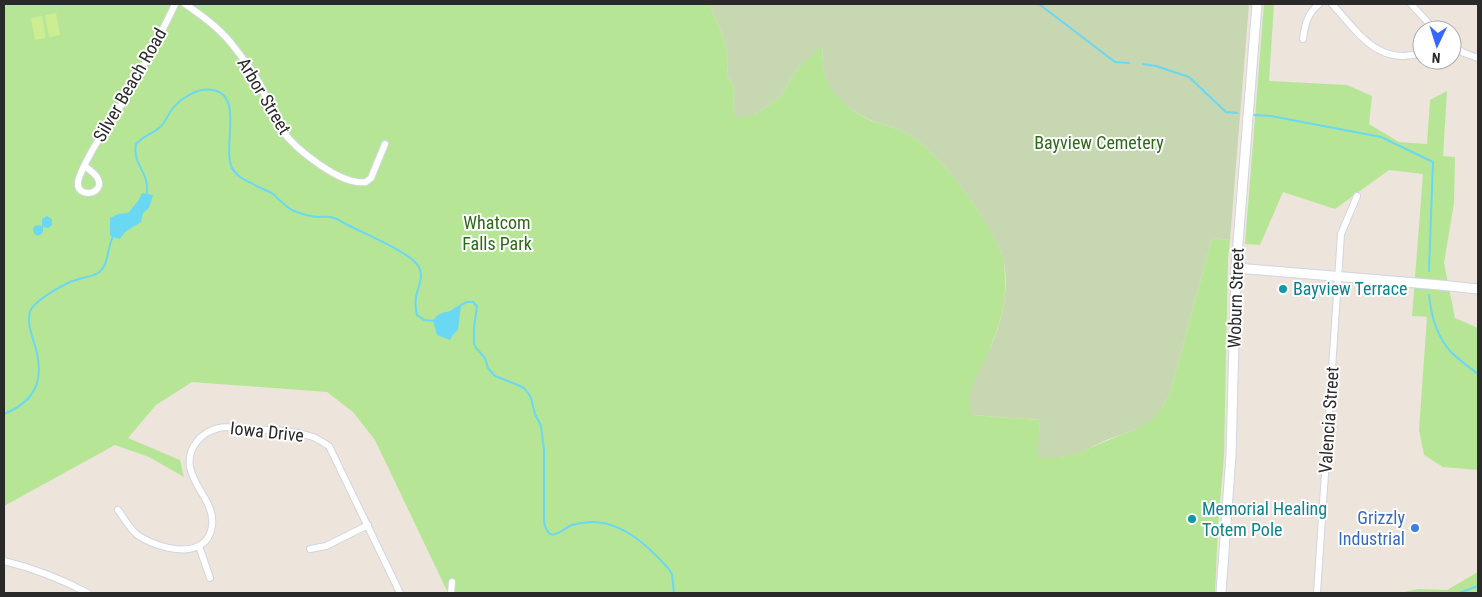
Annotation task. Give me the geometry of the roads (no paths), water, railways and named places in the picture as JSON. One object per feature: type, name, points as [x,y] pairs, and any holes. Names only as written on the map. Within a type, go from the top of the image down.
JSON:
[{"type":"street","name":"Silver Beach Road","points":[[85,166],[132,88],[175,4]]},
{"type":"street","name":"Arbor Street","points":[[185,4],[206,19],[231,42],[255,75],[281,130],[322,167],[337,176],[354,182],[366,182],[371,178],[385,144]]},
{"type":"street","name":"Woburn Street","points":[[1221,593],[1231,455],[1236,268],[1257,4]]},
{"type":"street","points":[[1303,39],[1307,17],[1312,9],[1319,4]]},
{"type":"street","points":[[1332,4],[1367,42],[1382,52],[1400,57],[1412,56]]},
{"type":"street","points":[[1411,4],[1426,20]]},
{"type":"street","points":[[1462,52],[1478,58]]},
{"type":"street","name":"Valencia Street","points":[[1317,593],[1341,234],[1357,196]]},
{"type":"street","points":[[1236,268],[1478,289]]},
{"type":"street","name":"Iowa Drive","points":[[199,546],[204,542],[212,529],[212,516],[209,505],[198,488],[190,467],[194,445],[202,434],[220,428],[295,433],[314,437],[329,446],[400,593]]},
{"type":"street","points":[[118,510],[137,535],[154,544],[171,549],[186,550],[199,546],[210,578]]},
{"type":"street","points":[[310,549],[326,546],[368,526]]},
{"type":"street","points":[[4,561],[34,569],[88,593]]},
{"type":"street","points":[[450,593],[452,582]]},
{"type":"water","points":[[142,193],[153,195],[149,208],[143,213],[141,222],[125,232],[120,239],[110,236],[110,218],[118,214],[128,213]]},
{"type":"water","points":[[47,216],[52,219],[52,225],[48,228],[43,227],[42,234],[35,235],[34,227],[37,225],[42,226],[42,219]]},
{"type":"water","points":[[461,305],[458,330],[450,340],[437,335],[433,321],[435,318]]},
{"type":"waterway","points":[[1039,4],[1115,62],[1129,63]]},
{"type":"waterway","points":[[1143,64],[1156,66],[1189,77],[1226,112],[1237,113]]},
{"type":"waterway","points":[[146,196],[146,181],[137,159],[136,144],[160,127],[174,107],[184,98],[201,90],[213,90],[222,94],[228,101],[230,112],[230,159],[232,168],[236,173],[273,194],[294,211],[336,219],[407,256],[415,262],[421,273],[416,299],[417,315],[424,320],[436,321]]},
{"type":"waterway","points":[[1254,115],[1271,116],[1381,137],[1433,162],[1429,271]]},
{"type":"waterway","points":[[4,414],[24,403],[31,395],[38,379],[38,358],[29,321],[32,308],[36,303],[64,285],[102,270],[114,235]]},
{"type":"waterway","points":[[1429,295],[1433,318],[1442,340],[1454,355],[1478,374]]},
{"type":"waterway","points":[[461,305],[473,302],[477,306],[474,344],[485,358],[488,368],[495,376],[524,388],[531,398],[535,414],[541,426],[544,450],[544,522],[546,529],[552,535],[572,525],[595,522],[606,523],[626,531],[644,544],[668,568],[672,574],[674,593]]},
{"type":"waterway","points":[[1459,593],[1478,586]]},
{"type":"place","name":"Bayview Terrace","points":[[1283,289]]},
{"type":"place","name":"Memorial Healing Totem Pole","points":[[1192,519]]},
{"type":"place","name":"Grizzly Industrial","points":[[1415,528]]},
{"type":"park label","name":"Bayview Cemetery","points":[[1099,143]]},
{"type":"park label","name":"Whatcom Falls Park","points":[[497,233]]}]
